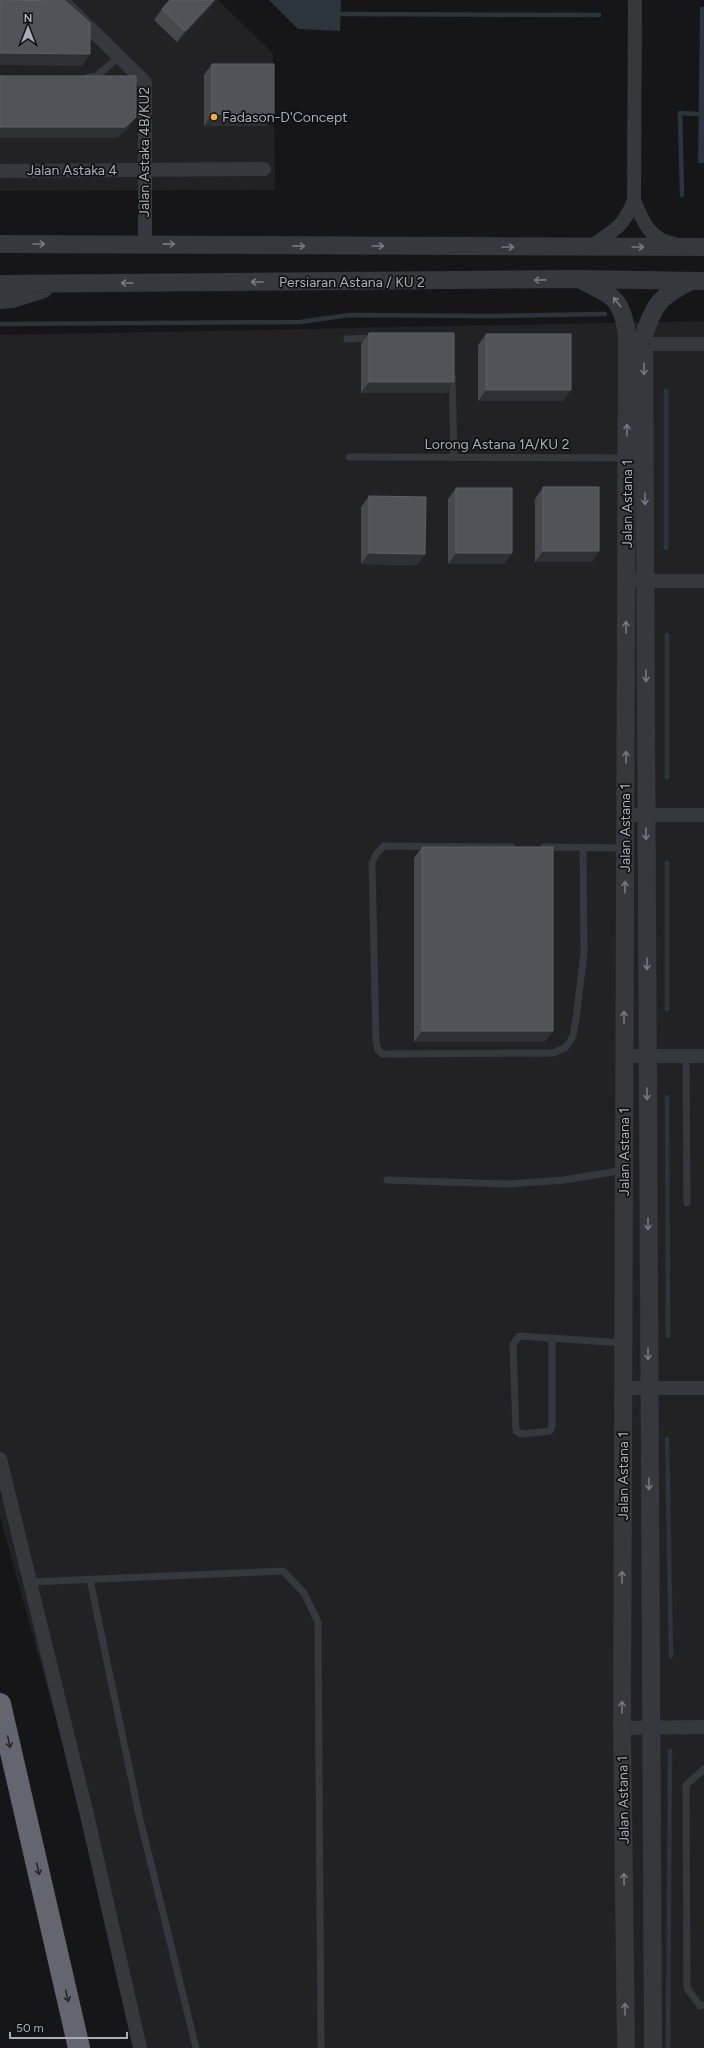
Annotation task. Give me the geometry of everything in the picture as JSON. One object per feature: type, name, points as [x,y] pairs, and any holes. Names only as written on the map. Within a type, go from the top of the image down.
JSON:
[{"type":"highway","points":[[0,1704],[79,2048]]},
{"type":"street","name":"Jalan Astaka 4B/KU2","points":[[60,0],[145,82],[145,244]]},
{"type":"street","points":[[590,247],[622,224],[628,215],[634,200],[635,0]]},
{"type":"street","name":"Jalan Astaka 4","points":[[0,171],[264,169]]},
{"type":"street","points":[[634,200],[643,221],[657,238],[670,244],[697,247]]},
{"type":"street","points":[[0,244],[697,247]]},
{"type":"street","name":"Persiaran Astana / KU 2","points":[[0,284],[579,280],[697,281]]},
{"type":"street","name":"Jalan Astana 1","points":[[579,280],[612,296],[621,308],[625,319],[645,581],[650,1728],[653,2048]]},
{"type":"street","name":"Jalan Astana 1","points":[[626,2048],[622,1728],[626,581],[644,335],[656,305],[667,294],[697,281]]},
{"type":"street","points":[[0,300],[13,299],[60,283]]},
{"type":"street","points":[[644,344],[704,344]]},
{"type":"street","points":[[626,581],[704,581]]},
{"type":"street","points":[[625,815],[704,815]]},
{"type":"street","points":[[624,1056],[704,1056]]},
{"type":"street","points":[[623,1388],[704,1388]]},
{"type":"street","points":[[0,1459],[87,1815],[140,2048]]},
{"type":"street","points":[[622,1728],[704,1727]]},
{"type":"lane","points":[[82,77],[96,76],[120,58]]},
{"type":"lane","points":[[347,339],[386,338]]},
{"type":"lane","points":[[452,371],[454,457]]},
{"type":"lane","name":"Lorong Astana 1A/KU 2","points":[[350,457],[636,457]]},
{"type":"lane","points":[[519,847],[384,846],[377,853],[372,863],[376,1041],[378,1050],[383,1054],[553,1053],[565,1048],[573,1036],[584,953],[583,848]]},
{"type":"lane","points":[[535,847],[625,848]]},
{"type":"lane","points":[[686,1056],[687,1203]]},
{"type":"lane","points":[[387,1180],[508,1184],[564,1180],[624,1170]]},
{"type":"lane","points":[[552,1338],[552,1426],[550,1431],[522,1434],[516,1431],[513,1345],[519,1336],[552,1338],[623,1343]]},
{"type":"lane","points":[[30,1582],[283,1572],[304,1592],[318,1622],[321,2048]]},
{"type":"lane","points":[[90,1580],[139,1815],[196,2048]]},
{"type":"lane","points":[[704,1768],[686,1785],[687,1988],[700,2006],[704,2005]]},
{"type":"shaded area","points":[[0,0],[218,0],[273,53],[275,190],[0,191]]},
{"type":"shaded area","points":[[269,0],[341,0],[340,31],[298,29]]},
{"type":"shaded area","points":[[700,7],[704,7],[704,163],[698,163]]},
{"type":"shaded area","points":[[704,321],[704,2048],[147,2048],[0,1517],[0,335]]},
{"type":"building","points":[[0,0],[65,1],[90,23],[90,54],[0,53]]},
{"type":"building","points":[[170,0],[214,0],[185,31],[162,9]]},
{"type":"building","points":[[212,64],[274,64],[274,114],[212,114]]},
{"type":"building","points":[[0,76],[136,76],[136,117],[125,127],[0,127]]},
{"type":"building","points":[[369,333],[454,333],[454,382],[369,382]]},
{"type":"building","points":[[486,334],[571,334],[571,390],[486,390]]},
{"type":"building","points":[[543,487],[599,487],[599,551],[543,551]]},
{"type":"building","points":[[456,488],[512,488],[512,553],[456,553]]},
{"type":"building","points":[[369,496],[426,497],[425,554],[369,553]]},
{"type":"building","points":[[422,847],[553,847],[553,1031],[422,1031]]},
{"type":"waterway","points":[[340,14],[599,15]]},
{"type":"waterway","points":[[682,195],[680,113],[698,114]]},
{"type":"waterway","points":[[0,324],[300,322],[349,315],[490,316],[605,314]]},
{"type":"waterway","points":[[666,391],[666,548]]},
{"type":"waterway","points":[[667,635],[667,777]]},
{"type":"waterway","points":[[667,863],[667,1009]]},
{"type":"waterway","points":[[667,1097],[668,1336]]},
{"type":"waterway","points":[[667,1439],[671,1656]]},
{"type":"waterway","points":[[668,2048],[670,1751]]},
{"type":"place","name":"Fadason-D'Concept","points":[[214,117]]}]
